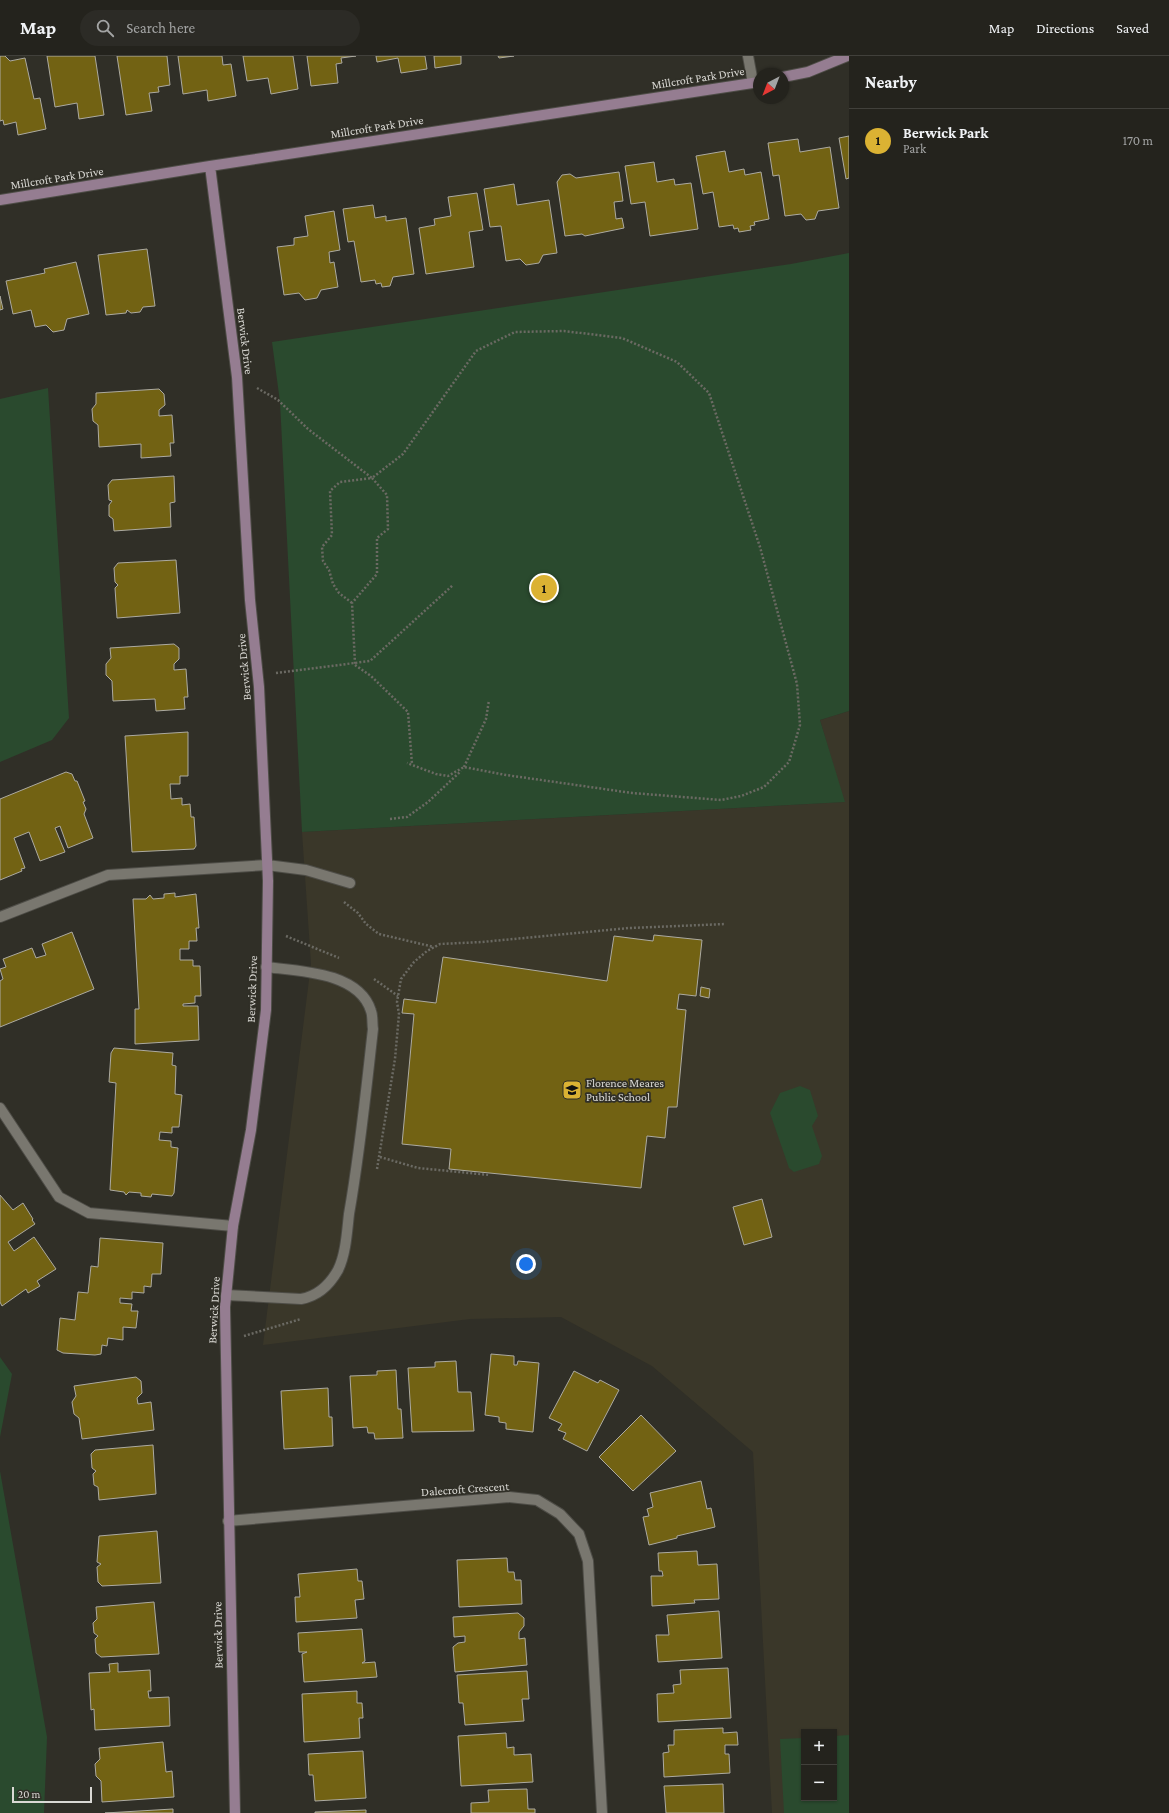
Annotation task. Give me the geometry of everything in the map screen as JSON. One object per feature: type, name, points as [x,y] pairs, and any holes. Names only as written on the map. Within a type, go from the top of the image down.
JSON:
[{"type":"street","points":[[748,56],[753,73]]},
{"type":"street","points":[[789,76],[808,72],[847,56]]},
{"type":"street","name":"Millcroft Park Drive","points":[[0,200],[210,166],[753,83]]},
{"type":"street","name":"Berwick Drive","points":[[210,166],[237,377],[250,600],[258,676],[267,865],[266,1010],[251,1130],[233,1226],[226,1295],[225,1342],[228,1521],[235,1813]]},
{"type":"street","points":[[0,917],[108,875],[267,865],[306,870],[350,883]]},
{"type":"street","points":[[226,1295],[301,1300],[311,1297],[323,1290],[331,1281],[340,1263],[359,1157],[373,1029],[371,1011],[363,996],[349,984],[316,973],[266,967]]},
{"type":"street","points":[[0,1108],[59,1197],[89,1213],[233,1226]]},
{"type":"street","name":"Dalecroft Crescent","points":[[228,1521],[509,1497],[537,1500],[560,1514],[579,1534],[588,1561],[602,1813]]},
{"type":"path","points":[[352,603],[339,593],[333,584],[329,570],[323,561],[322,547],[332,535],[330,491],[340,482],[372,478],[403,454],[476,351],[515,332],[564,331],[622,338],[676,362],[709,393],[760,547],[797,684],[800,725],[789,762],[764,787],[741,796],[721,800],[632,793],[506,775],[464,767],[448,776],[436,774],[407,763]]},
{"type":"path","points":[[237,377],[278,400],[308,429],[372,478],[387,495],[388,529],[377,538],[377,574],[352,603],[355,664]]},
{"type":"path","points":[[258,676],[370,661],[453,585]]},
{"type":"path","points":[[355,664],[371,676],[408,712],[412,764]]},
{"type":"path","points":[[390,818],[407,817],[428,802],[464,767],[486,719],[488,700]]},
{"type":"path","points":[[338,898],[351,906],[366,924],[379,934],[434,947]]},
{"type":"path","points":[[376,1173],[380,1157],[395,1059],[399,1014],[397,1002],[401,979],[414,962],[434,947],[440,944],[482,942],[629,928],[725,924]]},
{"type":"path","points":[[380,1157],[418,1168],[490,1175]]},
{"type":"path","points":[[225,1342],[304,1318]]},
{"type":"shaded area","name":"Florence Meares Public School","points":[[849,711],[849,1813],[772,1813],[753,1452],[652,1366],[561,1317],[470,1319],[263,1345],[311,964],[302,832],[844,802],[820,720]]},
{"type":"green space","points":[[849,253],[849,711],[820,720],[845,802],[302,832],[280,402],[272,342],[791,264]]},
{"type":"green space","points":[[48,388],[69,718],[52,740],[0,762],[0,399]]},
{"type":"green space","points":[[800,1086],[810,1090],[818,1116],[812,1126],[822,1156],[819,1164],[794,1172],[789,1168],[770,1113],[780,1093]]},
{"type":"green space","points":[[0,1357],[12,1374],[0,1437]]},
{"type":"green space","points":[[0,1471],[47,1737],[44,1813],[0,1813]]},
{"type":"green space","points":[[849,1735],[849,1813],[784,1813],[780,1739],[801,1738],[801,1801],[837,1801],[837,1736]]},
{"type":"building","points":[[0,56],[5,56],[10,61],[25,58],[34,99],[40,98],[46,129],[18,135],[16,122],[4,125],[3,120],[0,121]]},
{"type":"building","points":[[47,56],[95,56],[104,115],[79,119],[77,103],[55,107]]},
{"type":"building","points":[[117,56],[167,56],[170,85],[158,87],[159,92],[149,93],[152,111],[126,115]]},
{"type":"building","points":[[178,56],[222,56],[223,65],[231,64],[236,96],[208,101],[207,90],[183,94]]},
{"type":"building","points":[[243,56],[293,56],[298,89],[271,94],[268,78],[247,81]]},
{"type":"building","points":[[307,56],[356,56],[341,58],[342,63],[336,64],[338,83],[311,86]]},
{"type":"building","points":[[376,56],[425,56],[427,69],[401,73],[398,58],[377,62]]},
{"type":"building","points":[[434,56],[461,56],[461,64],[435,68]]},
{"type":"building","points":[[498,56],[514,56],[499,58]]},
{"type":"building","points":[[849,136],[849,178],[846,179],[839,138]]},
{"type":"building","points":[[798,139],[800,152],[830,147],[839,208],[818,211],[815,219],[806,220],[801,214],[785,216],[779,175],[773,176],[768,143]]},
{"type":"building","points":[[725,151],[729,172],[744,169],[745,175],[761,172],[769,219],[754,222],[755,225],[750,226],[751,230],[739,232],[738,228],[734,229],[733,225],[719,227],[713,192],[703,194],[696,156]]},
{"type":"building","points":[[654,162],[657,182],[674,179],[675,185],[691,183],[698,229],[650,236],[645,202],[631,204],[625,166]]},
{"type":"building","points":[[619,172],[623,201],[614,202],[616,219],[622,218],[624,228],[585,236],[582,234],[565,236],[557,182],[562,175],[570,174],[576,178]]},
{"type":"building","points":[[514,184],[517,205],[549,200],[557,253],[543,255],[539,263],[526,265],[520,259],[506,261],[501,226],[490,227],[484,189]]},
{"type":"building","points":[[477,193],[483,230],[469,232],[474,267],[426,274],[419,228],[435,225],[434,219],[451,216],[448,197]]},
{"type":"building","points":[[373,205],[375,218],[386,216],[386,221],[406,218],[414,274],[393,277],[390,286],[382,287],[381,283],[376,284],[375,280],[361,282],[354,241],[348,242],[343,209]]},
{"type":"building","points":[[334,211],[340,250],[329,252],[330,263],[334,262],[338,287],[321,290],[317,298],[305,300],[299,293],[284,295],[277,247],[294,245],[294,238],[308,236],[305,216]]},
{"type":"building","points":[[147,249],[155,306],[143,307],[140,312],[131,313],[127,310],[126,313],[106,315],[98,255]]},
{"type":"building","points":[[76,262],[89,314],[67,319],[64,330],[53,332],[46,325],[35,327],[31,310],[13,314],[6,281],[45,273],[44,269]]},
{"type":"building","points":[[0,296],[3,309],[0,310]]},
{"type":"building","points":[[159,389],[164,394],[165,405],[159,410],[159,416],[172,415],[174,443],[170,443],[171,456],[141,458],[141,444],[99,447],[98,425],[93,421],[92,409],[96,404],[96,393]]},
{"type":"building","points":[[174,476],[175,502],[170,503],[171,527],[114,531],[113,519],[109,516],[109,505],[112,501],[109,500],[108,485],[112,480]]},
{"type":"building","points":[[176,560],[180,613],[117,618],[115,588],[118,585],[115,582],[114,568],[118,563]]},
{"type":"building","points":[[174,644],[179,648],[179,659],[174,664],[174,670],[186,669],[188,697],[184,697],[185,709],[156,711],[155,699],[113,701],[112,681],[106,675],[106,664],[111,658],[110,648]]},
{"type":"building","points":[[188,732],[188,776],[180,776],[180,784],[170,784],[171,799],[182,798],[182,805],[190,804],[191,817],[194,817],[196,846],[194,849],[132,852],[125,736]]},
{"type":"building","points":[[66,772],[72,774],[75,781],[77,781],[85,801],[83,802],[86,809],[84,814],[93,838],[68,848],[60,826],[55,828],[65,852],[40,861],[29,832],[14,838],[25,868],[21,869],[22,871],[0,880],[0,799]]},
{"type":"building","points":[[175,893],[175,897],[196,894],[199,928],[196,928],[197,941],[189,941],[189,949],[180,949],[180,960],[193,960],[193,966],[200,966],[201,996],[195,996],[195,1003],[183,1004],[183,1006],[198,1006],[199,1040],[135,1044],[135,1009],[139,1009],[133,899],[146,899],[150,895],[153,899],[164,898],[164,894]]},
{"type":"building","points":[[72,932],[94,989],[0,1027],[0,981],[3,979],[0,969],[6,967],[3,959],[32,948],[36,958],[46,955],[42,944]]},
{"type":"building","points":[[654,935],[702,940],[696,996],[679,994],[677,1009],[686,1010],[677,1107],[668,1107],[665,1138],[647,1136],[641,1188],[449,1169],[451,1149],[402,1144],[414,1014],[402,1013],[404,999],[436,1003],[443,957],[607,981],[614,936],[653,941]]},
{"type":"building","points":[[701,987],[710,989],[709,998],[700,996]]},
{"type":"building","points":[[114,1048],[173,1053],[172,1065],[176,1066],[175,1094],[182,1095],[179,1127],[172,1127],[172,1133],[160,1132],[159,1140],[171,1141],[171,1147],[178,1148],[174,1193],[172,1196],[152,1194],[151,1197],[141,1196],[141,1193],[129,1192],[126,1195],[124,1192],[110,1190],[116,1083],[109,1082],[111,1053]]},
{"type":"building","points":[[0,1195],[13,1210],[23,1203],[35,1224],[8,1242],[14,1251],[34,1237],[56,1269],[37,1281],[40,1286],[28,1293],[26,1289],[2,1306],[0,1302]]},
{"type":"building","points":[[762,1199],[772,1237],[744,1245],[733,1207]]},
{"type":"building","points":[[100,1238],[163,1243],[161,1274],[152,1274],[151,1287],[144,1286],[144,1293],[132,1292],[132,1299],[120,1298],[120,1303],[132,1304],[131,1311],[138,1311],[136,1328],[123,1327],[123,1340],[108,1338],[107,1346],[102,1345],[101,1354],[63,1353],[57,1350],[60,1318],[75,1320],[78,1292],[88,1293],[91,1266],[98,1267]]},
{"type":"building","points":[[491,1354],[514,1356],[514,1365],[517,1365],[518,1361],[539,1363],[533,1432],[506,1429],[506,1423],[499,1422],[499,1417],[485,1415]]},
{"type":"building","points":[[456,1361],[458,1392],[471,1392],[474,1431],[412,1432],[408,1368],[435,1367],[435,1362]]},
{"type":"building","points":[[396,1370],[398,1409],[401,1409],[403,1438],[375,1439],[374,1433],[368,1433],[367,1427],[353,1428],[350,1376],[377,1375],[377,1371]]},
{"type":"building","points":[[574,1371],[598,1383],[600,1380],[619,1390],[587,1451],[563,1439],[566,1433],[558,1430],[562,1424],[549,1418]]},
{"type":"building","points":[[136,1377],[141,1381],[142,1393],[137,1398],[138,1404],[151,1402],[154,1430],[82,1439],[79,1418],[74,1414],[72,1402],[76,1396],[74,1386]]},
{"type":"building","points":[[328,1388],[329,1417],[332,1417],[333,1446],[284,1449],[281,1391]]},
{"type":"building","points":[[641,1415],[676,1451],[633,1491],[599,1457]]},
{"type":"building","points":[[153,1445],[156,1494],[99,1500],[98,1487],[94,1485],[93,1474],[96,1471],[92,1468],[91,1454],[95,1450]]},
{"type":"building","points":[[701,1481],[707,1509],[711,1508],[715,1527],[677,1536],[677,1538],[649,1545],[643,1517],[649,1516],[647,1509],[653,1507],[650,1493]]},
{"type":"building","points":[[157,1531],[161,1583],[102,1586],[98,1582],[97,1567],[101,1564],[97,1562],[99,1536]]},
{"type":"building","points":[[697,1551],[698,1565],[717,1564],[719,1599],[694,1600],[695,1603],[652,1606],[651,1576],[663,1576],[662,1571],[659,1571],[658,1553]]},
{"type":"building","points":[[507,1558],[508,1572],[514,1572],[515,1580],[521,1580],[522,1604],[459,1607],[457,1560]]},
{"type":"building","points":[[357,1569],[358,1581],[362,1581],[364,1599],[355,1600],[357,1618],[296,1622],[295,1597],[300,1597],[298,1574]]},
{"type":"building","points":[[154,1602],[159,1654],[101,1657],[96,1653],[95,1639],[98,1636],[94,1633],[93,1623],[97,1619],[96,1607]]},
{"type":"building","points":[[719,1611],[722,1658],[658,1662],[656,1635],[669,1635],[667,1615]]},
{"type":"building","points":[[518,1613],[524,1618],[524,1626],[519,1632],[519,1639],[525,1638],[527,1665],[455,1672],[453,1647],[458,1643],[465,1642],[465,1636],[454,1637],[453,1617]]},
{"type":"building","points":[[362,1629],[365,1661],[362,1663],[375,1662],[377,1677],[304,1682],[302,1654],[307,1652],[299,1652],[298,1633]]},
{"type":"building","points":[[118,1663],[118,1672],[150,1670],[151,1691],[148,1691],[149,1698],[169,1697],[170,1726],[95,1730],[94,1709],[91,1710],[89,1673],[110,1672],[109,1664]]},
{"type":"building","points":[[728,1668],[731,1718],[658,1722],[657,1694],[674,1693],[673,1685],[681,1684],[680,1670]]},
{"type":"building","points":[[527,1671],[529,1699],[522,1699],[524,1721],[465,1725],[463,1703],[459,1703],[457,1675]]},
{"type":"building","points":[[357,1691],[357,1703],[362,1703],[363,1718],[359,1718],[360,1738],[304,1742],[302,1694]]},
{"type":"building","points":[[723,1728],[723,1733],[737,1732],[738,1745],[725,1745],[725,1754],[729,1754],[730,1773],[664,1777],[663,1753],[669,1752],[668,1745],[674,1745],[674,1730]]},
{"type":"building","points":[[506,1733],[507,1748],[514,1747],[514,1755],[531,1754],[533,1782],[461,1786],[458,1736]]},
{"type":"building","points":[[163,1742],[166,1772],[172,1771],[174,1797],[102,1802],[101,1781],[96,1776],[95,1764],[100,1759],[99,1748]]},
{"type":"building","points":[[363,1751],[366,1798],[315,1801],[313,1775],[309,1775],[308,1754]]},
{"type":"building","points":[[723,1784],[724,1813],[666,1813],[664,1786]]},
{"type":"building","points":[[527,1789],[528,1809],[535,1809],[535,1813],[471,1813],[471,1803],[489,1802],[488,1790]]},
{"type":"building","points":[[173,1809],[173,1813],[105,1813]]},
{"type":"building","points":[[366,1810],[366,1813],[315,1813],[315,1812]]},
{"type":"place","name":"Berwick Park","points":[[544,588]]},
{"type":"place","name":"Florence Meares Public School","points":[[572,1090]]}]
